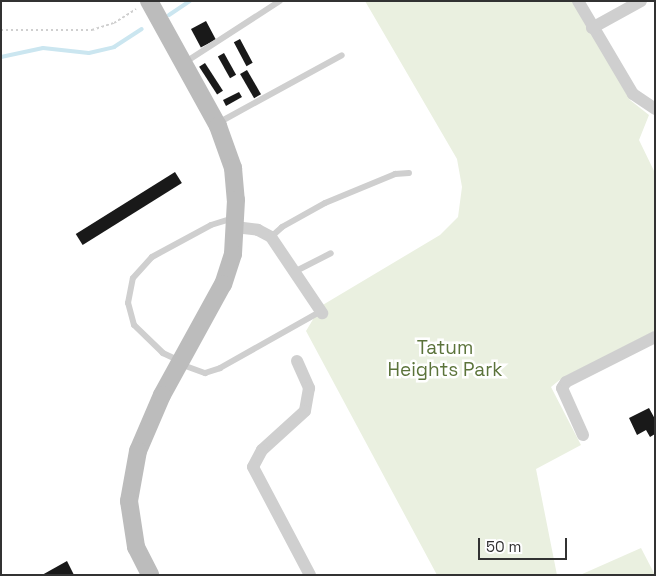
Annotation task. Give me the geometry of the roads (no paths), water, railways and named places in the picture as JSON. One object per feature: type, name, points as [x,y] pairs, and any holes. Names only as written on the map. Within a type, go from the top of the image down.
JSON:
[{"type":"street","points":[[578,1],[592,28],[633,94],[655,109]]},
{"type":"street","points":[[592,28],[641,1]]},
{"type":"street","points":[[146,3],[217,123],[233,168],[235,222],[233,254],[223,284],[180,363],[138,451],[129,501],[136,547],[150,575]]},
{"type":"street","points":[[235,222],[258,230],[271,238],[296,271],[321,312]]},
{"type":"street","points":[[584,435],[562,388],[566,382],[653,342]]},
{"type":"street","points":[[297,361],[309,388],[305,412],[262,450],[252,467],[310,575]]},
{"type":"lane","points":[[183,64],[280,1]]},
{"type":"lane","points":[[217,123],[342,54]]},
{"type":"lane","points":[[271,238],[282,227],[325,203],[395,174],[410,173]]},
{"type":"lane","points":[[235,222],[211,225],[152,256],[133,278],[128,303],[134,325],[163,353],[180,363],[205,372],[220,368],[321,312]]},
{"type":"lane","points":[[296,271],[331,253]]},
{"type":"waterway","points":[[169,15],[190,1]]},
{"type":"waterway","points":[[1,57],[43,48],[89,53],[114,47],[142,29]]},
{"type":"park label","name":"Tatum Heights Park","points":[[445,359]]}]
